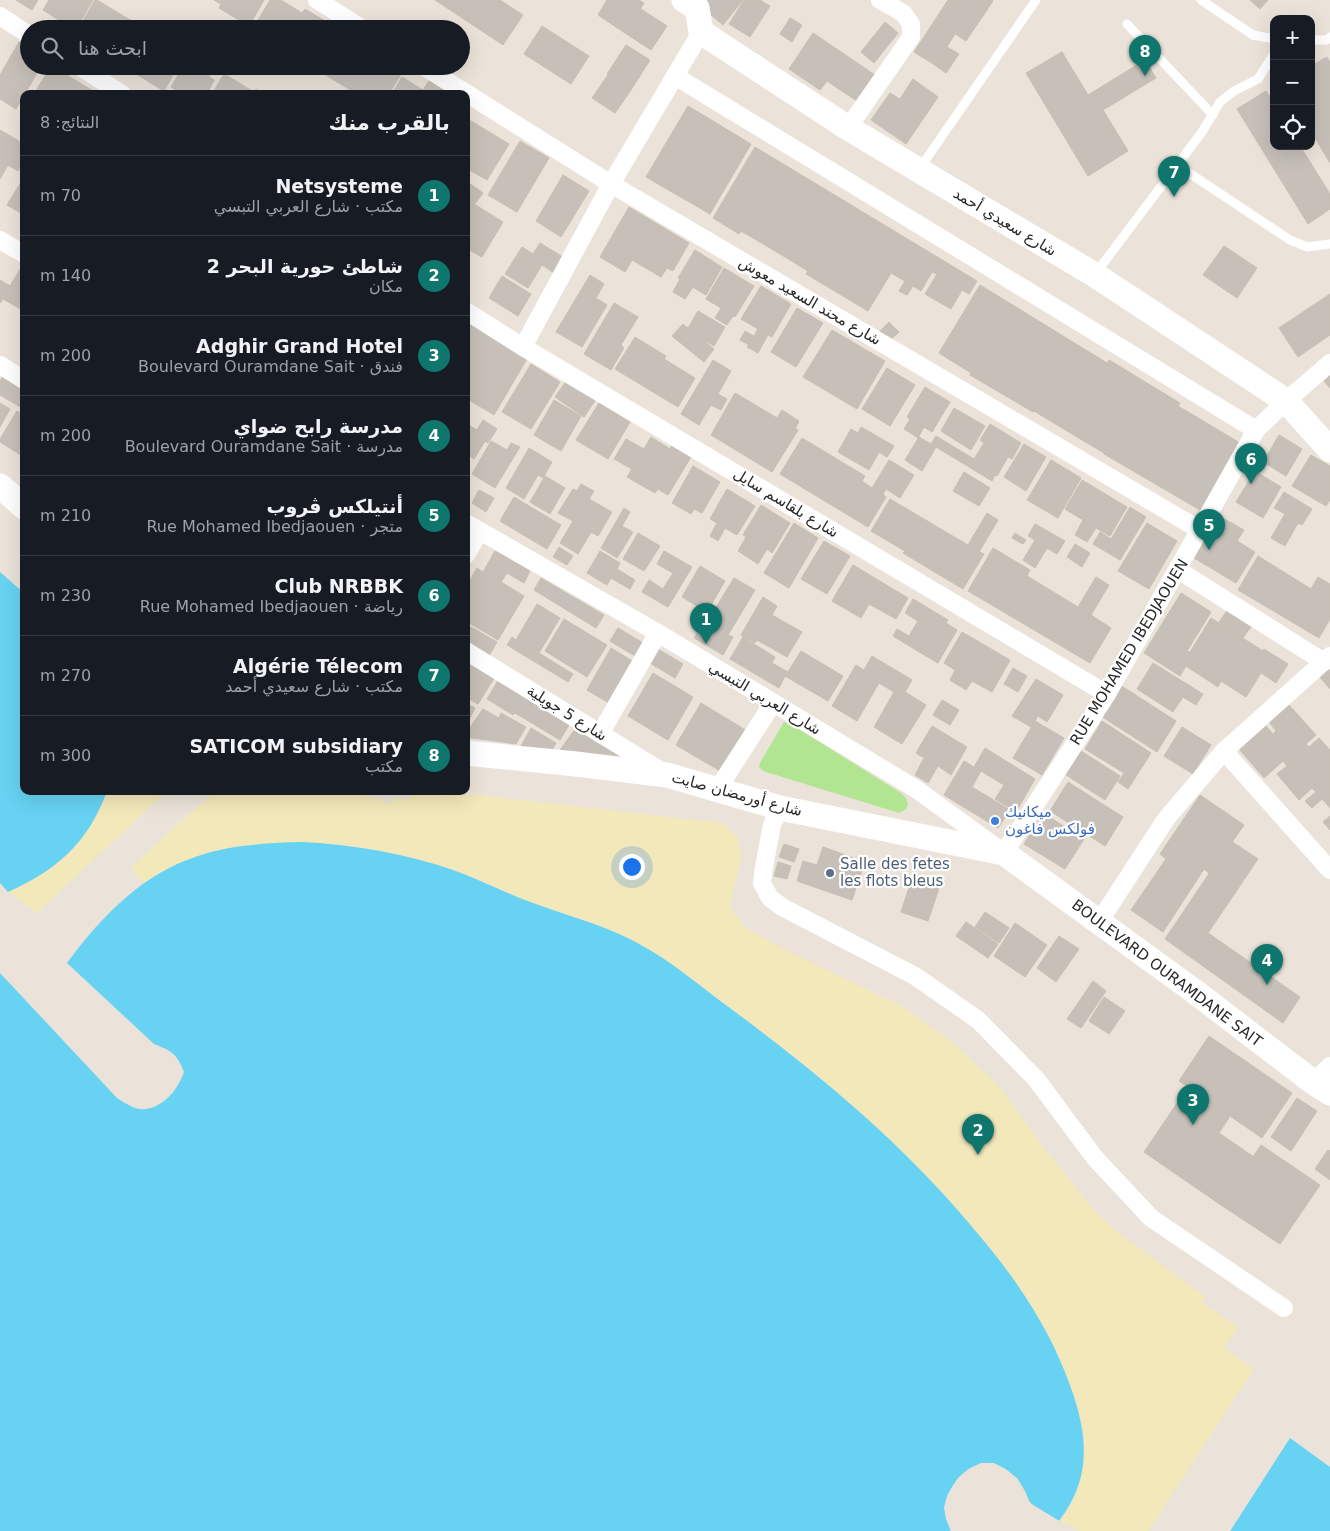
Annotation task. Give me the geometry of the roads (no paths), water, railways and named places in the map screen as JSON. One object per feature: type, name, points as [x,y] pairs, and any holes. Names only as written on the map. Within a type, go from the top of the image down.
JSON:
[{"type":"main road","points":[[684,0],[697,8],[701,32]]},
{"type":"main road","name":"شارع سعيدي أحمد","points":[[701,32],[848,128],[1095,275],[1286,401],[1330,450]]},
{"type":"main road","points":[[0,486],[20,500]]},
{"type":"main road","name":"شارع أورمضان صايت","points":[[470,753],[667,775],[780,808],[1004,853]]},
{"type":"main road","name":"BOULEVARD OURAMDANE SAIT","points":[[1004,853],[1194,991],[1324,1080]]},
{"type":"street","points":[[317,0],[349,20]]},
{"type":"street","points":[[848,128],[911,37],[911,24],[903,13],[880,0]]},
{"type":"street","points":[[0,16],[20,29]]},
{"type":"street","points":[[523,347],[611,184],[701,32]]},
{"type":"street","points":[[93,75],[116,90]]},
{"type":"street","name":"شارع محند السعيد معوش","points":[[437,75],[461,90]]},
{"type":"street","points":[[675,76],[1256,430]]},
{"type":"street","name":"شارع محند السعيد معوش","points":[[470,96],[611,184],[1200,530]]},
{"type":"street","points":[[0,240],[20,252]]},
{"type":"street","name":"شارع بلقاسم سايل","points":[[470,314],[523,347],[1107,694]]},
{"type":"street","name":"RUE MOHAMED IBEDJAOUEN","points":[[1004,853],[1107,694],[1256,430],[1330,363]]},
{"type":"street","points":[[0,365],[20,378]]},
{"type":"street","name":"شارع العربي التبسي","points":[[473,527],[658,633],[916,789],[1004,853]]},
{"type":"street","points":[[1099,922],[1166,818],[1224,751],[1327,659],[1178,570]]},
{"type":"street","points":[[600,734],[658,633]]},
{"type":"street","name":"شارع 5 جويلية","points":[[470,654],[667,775]]},
{"type":"street","points":[[717,790],[773,703]]},
{"type":"street","points":[[1224,751],[1330,870]]},
{"type":"street","points":[[780,808],[772,825],[762,883],[770,898],[782,907],[915,976],[978,1020],[1036,1079],[1095,1158],[1151,1218],[1284,1308]]},
{"type":"lane","points":[[918,171],[1036,0]]},
{"type":"lane","points":[[1201,0],[1253,35],[1270,39]]},
{"type":"lane","points":[[1127,24],[1212,115]]},
{"type":"lane","points":[[1315,40],[1327,40],[1330,37]]},
{"type":"lane","points":[[1095,275],[1202,132],[1220,102],[1234,91],[1258,79],[1270,60]]},
{"type":"lane","points":[[1177,165],[1290,240],[1307,247],[1330,244]]},
{"type":"water","points":[[0,572],[20,590],[20,795],[105,795],[90,826],[69,853],[56,864],[8,892],[0,883]]},
{"type":"water","points":[[303,842],[379,851],[435,864],[628,938],[681,971],[789,1053],[856,1109],[920,1169],[978,1234],[1032,1306],[1054,1346],[1077,1406],[1081,1423],[1084,1456],[1082,1473],[1077,1489],[1070,1505],[1059,1521],[1032,1505],[1017,1479],[1009,1472],[992,1464],[984,1464],[968,1469],[960,1476],[947,1496],[945,1513],[951,1531],[0,1531],[0,973],[117,1098],[138,1109],[153,1107],[170,1096],[178,1085],[184,1072],[179,1061],[170,1051],[154,1044],[67,963],[105,917],[120,903],[135,890],[169,868],[201,855],[230,848],[259,844]]},
{"type":"water","points":[[1290,1438],[1330,1467],[1330,1531],[1230,1531]]},
{"type":"place","name":"SATICOM subsidiary","points":[[1145,76]]},
{"type":"place","name":"Algérie Télecom","points":[[1174,197]]},
{"type":"place","name":"Club NRBBK","points":[[1251,484]]},
{"type":"place","name":"أنتيلكس ڨروب","points":[[1209,550]]},
{"type":"place","name":"Netsysteme","points":[[706,644]]},
{"type":"place","name":"ميكانيك فولكس فاغون","points":[[995,821]]},
{"type":"place","name":"Salle des fetes les flots bleus","points":[[830,873]]},
{"type":"place","name":"مدرسة رابح ضواي","points":[[1267,985]]},
{"type":"place","name":"Adghir Grand Hotel","points":[[1193,1125]]},
{"type":"place","name":"شاطئ حورية البحر 2","points":[[978,1155]]}]
